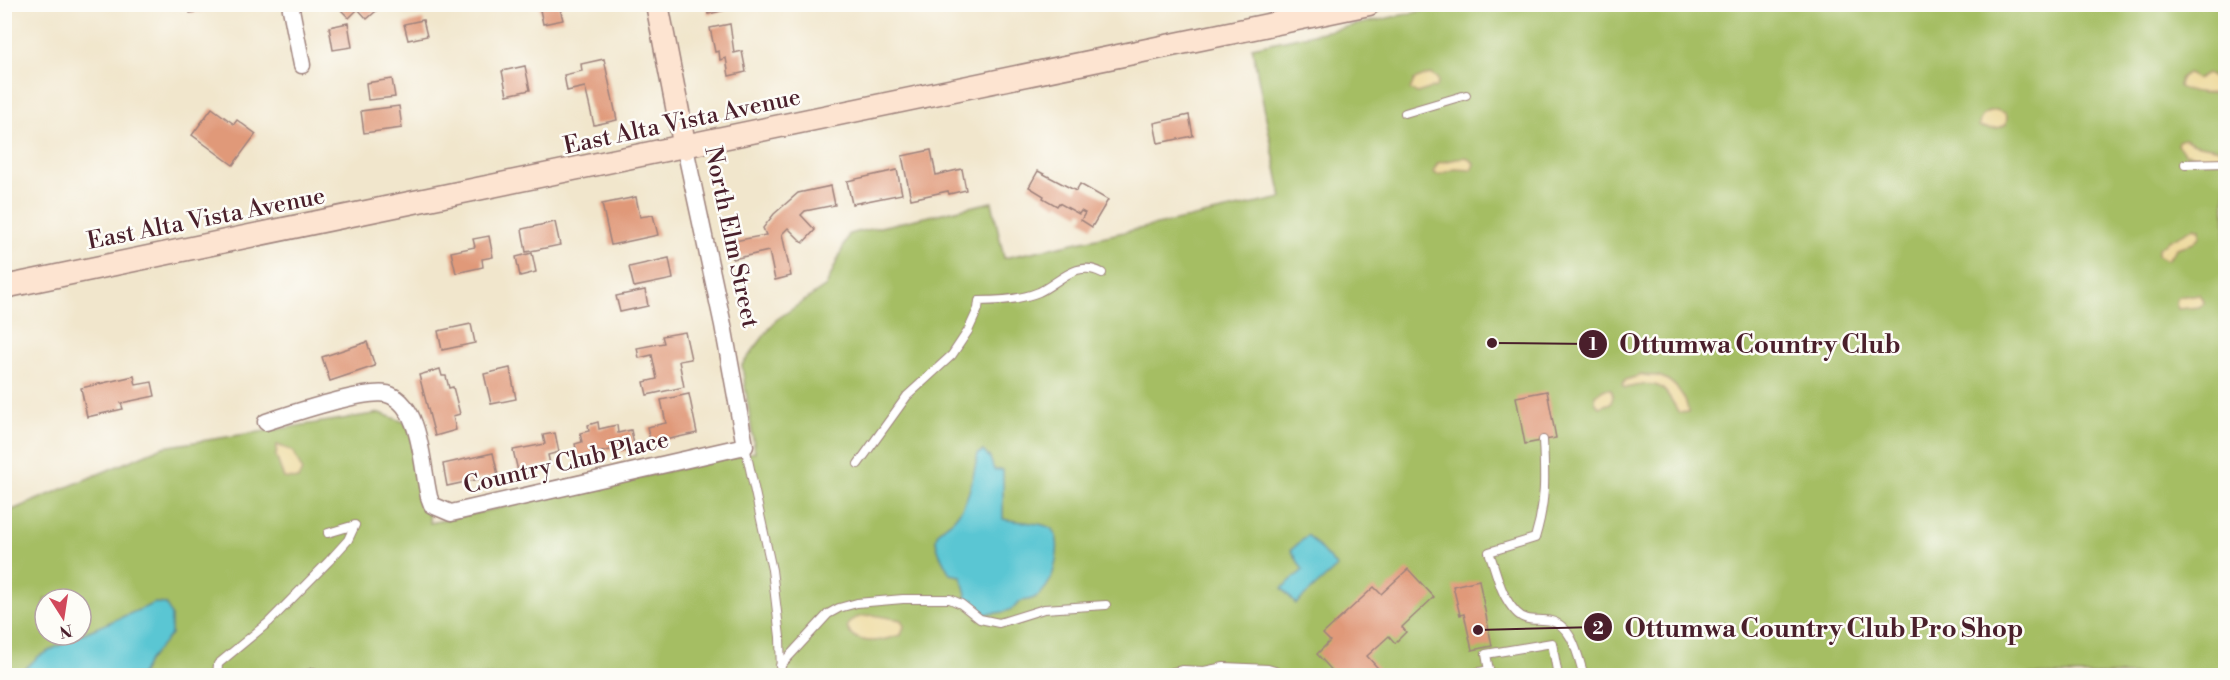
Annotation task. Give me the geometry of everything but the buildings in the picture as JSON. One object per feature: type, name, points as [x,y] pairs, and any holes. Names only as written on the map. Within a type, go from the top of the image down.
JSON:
[{"type":"main road","name":"North Elm Street","points":[[657,4],[685,148]]},
{"type":"main road","name":"East Alta Vista Avenue","points":[[4,288],[685,148],[1324,9],[1369,4]]},
{"type":"street","points":[[290,4],[303,65]]},
{"type":"street","name":"North Elm Street","points":[[685,148],[723,325],[745,446]]},
{"type":"street","name":"Country Club Place","points":[[266,422],[360,396],[386,394],[396,398],[403,404],[414,424],[432,506],[451,513],[745,446]]},
{"type":"lane","points":[[1405,113],[1466,95]]},
{"type":"lane","points":[[2185,164],[2225,163]]},
{"type":"lane","points":[[858,465],[908,396],[952,355],[968,331],[978,309],[979,301],[1000,301],[1040,291],[1079,268],[1094,269],[1102,273]]},
{"type":"lane","points":[[1543,440],[1545,488],[1543,514],[1535,538],[1489,552],[1502,592],[1517,614],[1530,621],[1552,621],[1566,630],[1576,648],[1584,675]]},
{"type":"lane","points":[[745,446],[772,570],[780,637],[780,671]]},
{"type":"lane","points":[[217,675],[218,664],[269,622],[348,540],[355,525],[328,533]]},
{"type":"lane","points":[[780,671],[828,614],[857,603],[950,598],[980,619],[999,623],[1044,609],[1106,605]]},
{"type":"lane","points":[[1461,675],[1490,673],[1486,654],[1552,643],[1558,675]]},
{"type":"lane","points":[[1168,675],[1183,670],[1204,671],[1232,667],[1268,669],[1275,671],[1277,675]]},
{"type":"lane","points":[[300,675],[315,672]]},
{"type":"green space","points":[[1454,4],[2225,5],[2225,675],[5,676],[5,513],[163,447],[380,413],[407,423],[416,450],[430,523],[755,452],[742,365],[776,320],[826,286],[849,234],[992,202],[1004,258],[1282,198],[1252,47]]},
{"type":"sand","points":[[2207,73],[2215,80],[2224,80],[2224,92],[2201,92],[2179,87],[2181,79],[2188,74],[2197,79]]},
{"type":"sand","points":[[1430,74],[1437,78],[1436,87],[1417,93],[1410,90],[1414,80]]},
{"type":"sand","points":[[1996,110],[2005,113],[2006,124],[1993,128],[1979,126],[1980,119],[1984,115]]},
{"type":"sand","points":[[2184,139],[2195,144],[2221,149],[2223,155],[2220,159],[2215,159],[2185,153],[2177,145],[2178,141]]},
{"type":"sand","points":[[1466,157],[1474,163],[1472,170],[1454,169],[1438,175],[1433,172],[1438,163]]},
{"type":"sand","points":[[2195,227],[2200,229],[2200,236],[2193,243],[2177,248],[2167,260],[2158,255],[2158,248]]},
{"type":"sand","points":[[2199,294],[2204,304],[2199,307],[2178,309],[2176,303],[2178,297]]},
{"type":"sand","points":[[1641,375],[1659,376],[1666,379],[1683,396],[1688,412],[1679,413],[1664,390],[1659,387],[1646,384],[1625,388],[1622,385],[1626,380]]},
{"type":"sand","points":[[1605,389],[1611,389],[1613,395],[1611,403],[1599,407],[1595,402],[1595,395]]},
{"type":"sand","points":[[277,445],[293,451],[302,470],[298,479],[284,478],[276,456]]},
{"type":"sand","points":[[873,615],[901,620],[904,626],[901,635],[868,641],[859,639],[849,632],[848,625],[854,619]]},
{"type":"water","points":[[983,451],[990,458],[994,470],[1003,470],[1003,519],[1050,527],[1056,536],[1057,544],[1056,562],[1050,580],[1040,594],[1032,599],[1021,601],[1009,610],[985,614],[967,598],[961,576],[950,574],[936,544],[938,532],[954,519],[964,505],[978,454]]},
{"type":"water","points":[[1308,535],[1337,567],[1296,604],[1282,588],[1303,570],[1291,550]]},
{"type":"water","points":[[155,603],[166,604],[171,615],[171,634],[149,660],[141,675],[18,675],[39,656],[56,647],[93,647],[93,629]]},
{"type":"place","name":"Ottumwa Country Club","points":[[1492,343]]},
{"type":"place","name":"Ottumwa Country Club Pro Shop","points":[[1478,630]]}]
